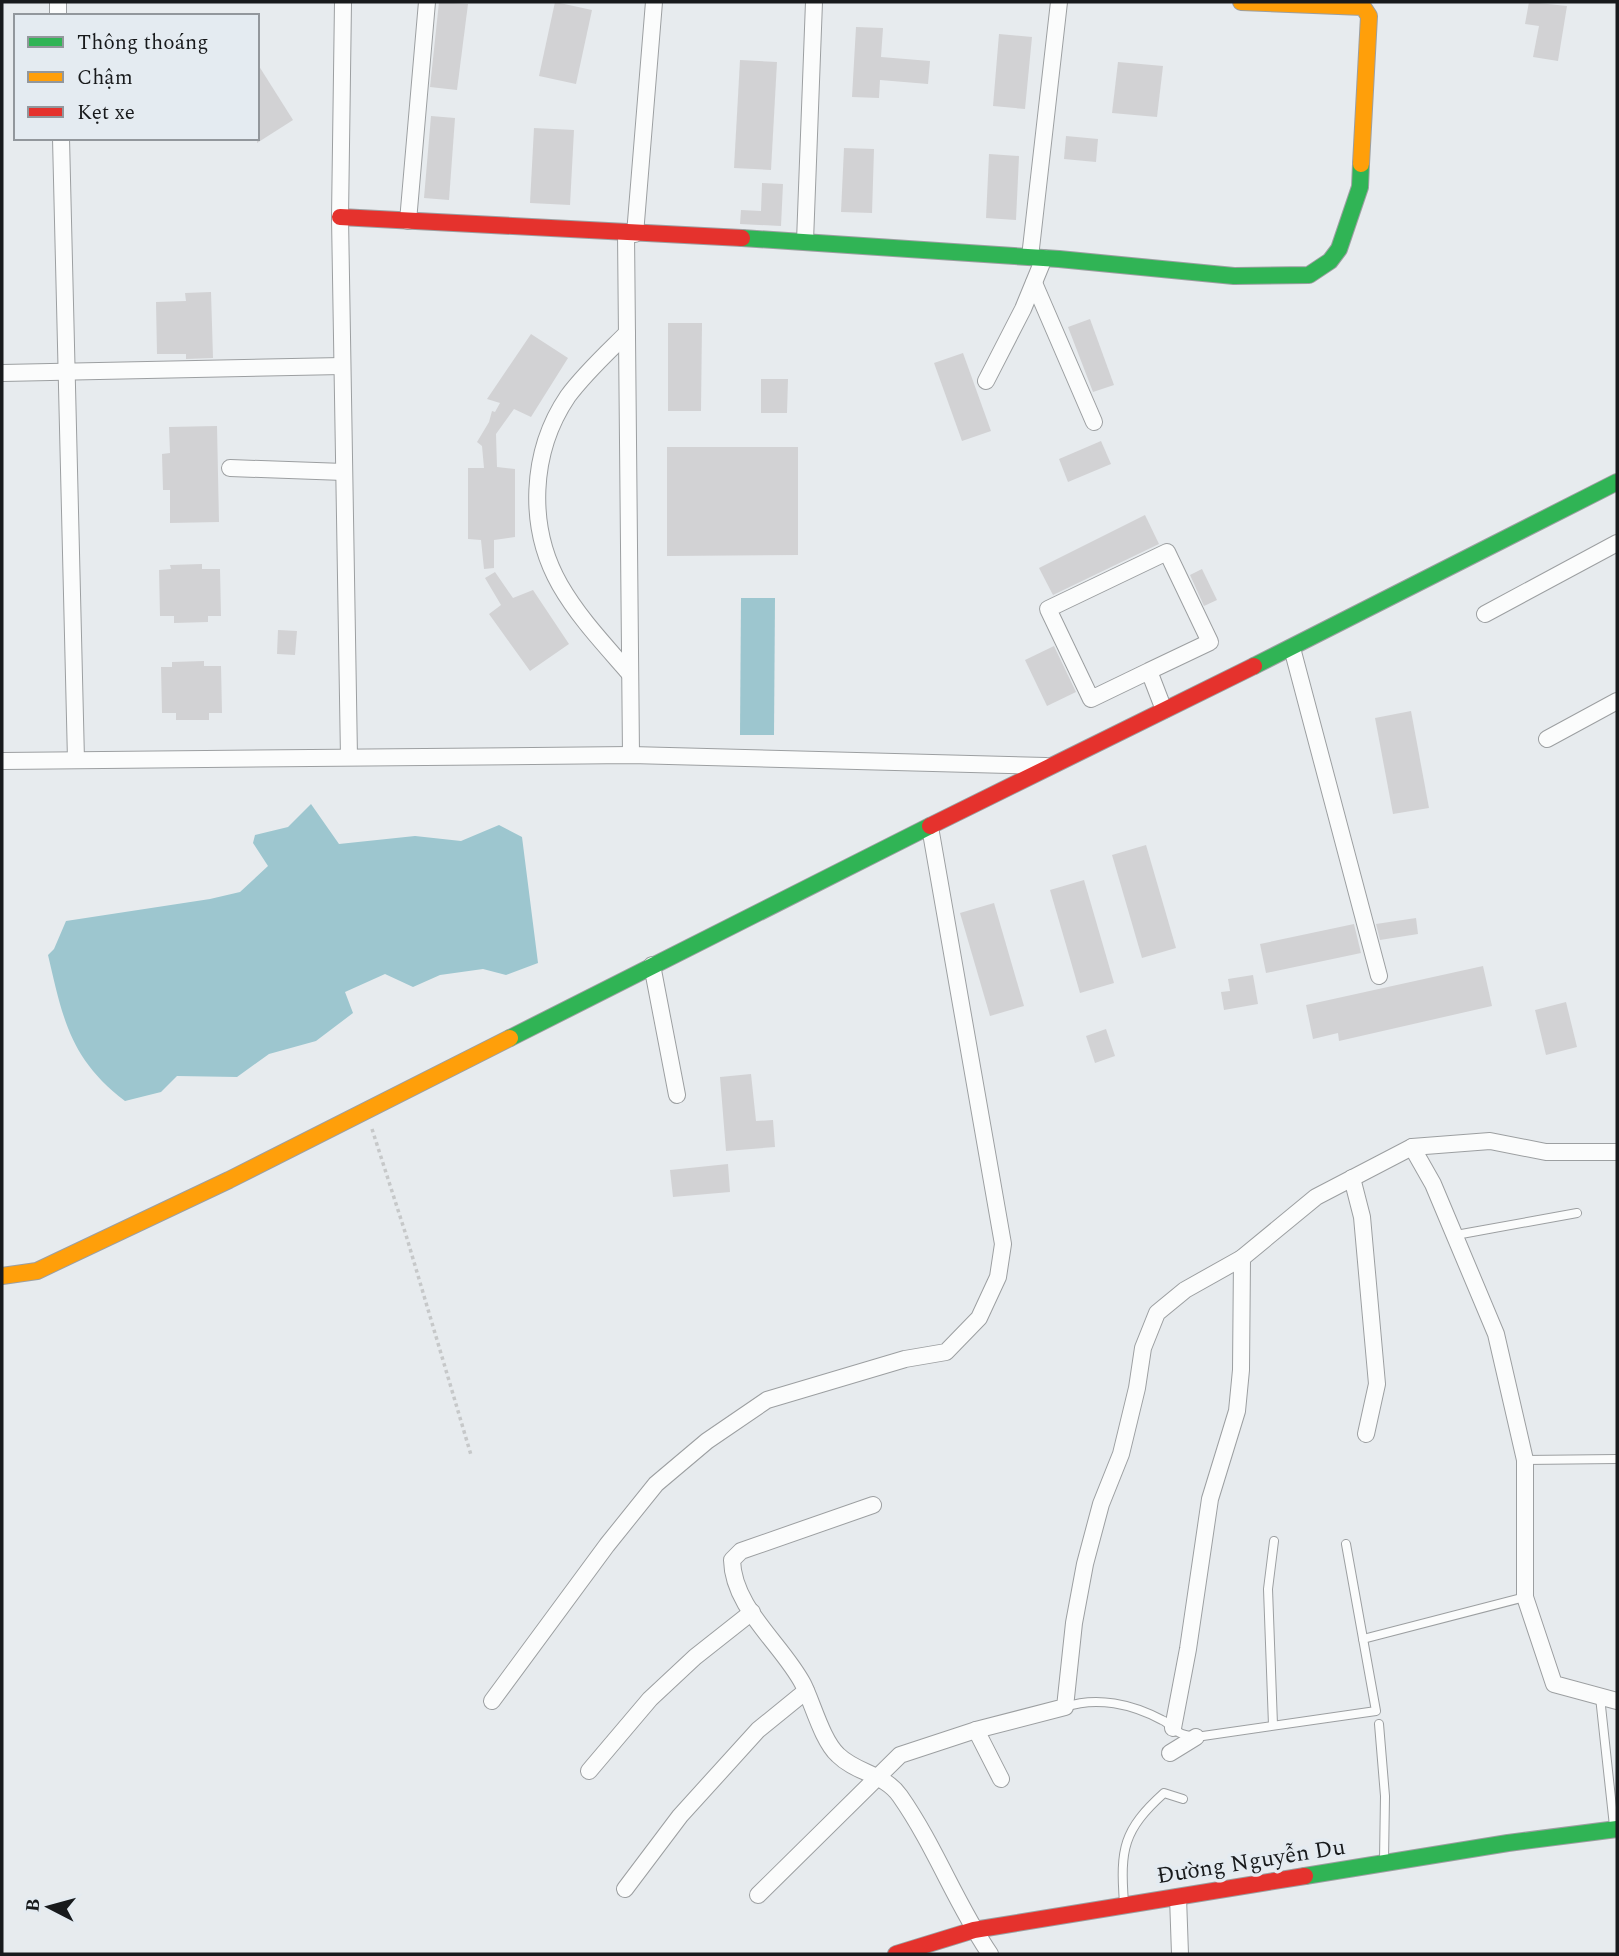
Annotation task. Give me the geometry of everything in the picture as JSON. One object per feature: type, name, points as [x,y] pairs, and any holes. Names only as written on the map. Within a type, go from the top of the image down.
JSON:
[{"type":"street","points":[[343,2],[340,217],[349,757]]},
{"type":"street","points":[[408,221],[427,2]]},
{"type":"street","points":[[631,755],[627,333],[631,233],[654,2]]},
{"type":"street","points":[[805,241],[814,2]]},
{"type":"street","points":[[986,381],[1034,283],[1059,2]]},
{"type":"street","points":[[340,217],[805,241],[1037,257],[1234,276],[1309,275],[1330,261],[1339,248],[1360,187],[1369,16],[1366,4],[1241,2]]},
{"type":"street","points":[[61,140],[76,760]]},
{"type":"street","points":[[1034,283],[1094,422]]},
{"type":"street","points":[[627,333],[594,365],[560,409],[542,461],[536,506],[544,546],[559,584],[590,627],[630,674]]},
{"type":"street","points":[[2,373],[342,366]]},
{"type":"street","points":[[230,468],[344,472]]},
{"type":"street","points":[[2,1276],[37,1271],[229,1180],[1047,766],[1292,648],[1617,482]]},
{"type":"street","points":[[1485,614],[1617,543]]},
{"type":"street","points":[[1167,552],[1210,642],[1149,671],[1091,699],[1048,609],[1167,552]]},
{"type":"street","points":[[1292,648],[1379,976]]},
{"type":"street","points":[[1149,671],[1164,710]]},
{"type":"street","points":[[1547,739],[1617,701]]},
{"type":"street","points":[[2,761],[631,755],[1047,766]]},
{"type":"street","points":[[492,1701],[607,1545],[656,1484],[707,1441],[767,1400],[905,1359],[946,1352],[979,1318],[998,1277],[1003,1244],[930,827]]},
{"type":"street","points":[[652,965],[677,1095]]},
{"type":"street","points":[[758,1895],[900,1755],[976,1730],[1065,1707],[1074,1623],[1085,1564],[1101,1504],[1121,1454],[1137,1388],[1143,1348],[1157,1313],[1185,1290],[1242,1258],[1316,1197],[1412,1147],[1490,1140],[1546,1152],[1617,1152]]},
{"type":"street","points":[[1412,1147],[1433,1184],[1496,1334],[1525,1460],[1525,1597],[1554,1684],[1617,1701]]},
{"type":"street","points":[[1352,1178],[1362,1217],[1377,1384],[1366,1434]]},
{"type":"street","points":[[1173,1728],[1188,1649],[1210,1499],[1237,1411],[1241,1370],[1242,1258]]},
{"type":"street","points":[[873,1504],[741,1551],[732,1560],[737,1587],[752,1612],[786,1656],[837,1755],[877,1777],[899,1794],[990,1954]]},
{"type":"street","points":[[589,1771],[650,1699],[695,1657],[752,1612]]},
{"type":"street","points":[[625,1889],[680,1816],[758,1730],[806,1691]]},
{"type":"street","points":[[976,1730],[1001,1779]]},
{"type":"street","points":[[1170,1753],[1196,1737]]},
{"type":"street","name":"Đường Nguyễn Du","points":[[896,1954],[974,1930],[1508,1843],[1616,1829]]},
{"type":"street","points":[[1178,1897],[1180,1954]]},
{"type":"lane","points":[[1455,1235],[1577,1213]]},
{"type":"lane","points":[[1525,1460],[1617,1459]]},
{"type":"lane","points":[[1273,1725],[1268,1589],[1274,1541]]},
{"type":"lane","points":[[1065,1707],[1083,1701],[1105,1701],[1150,1713],[1180,1733],[1196,1737],[1376,1711],[1346,1544]]},
{"type":"lane","points":[[1363,1639],[1525,1597]]},
{"type":"lane","points":[[1600,1696],[1616,1829]]},
{"type":"lane","points":[[1379,1724],[1385,1796],[1384,1863]]},
{"type":"lane","points":[[1124,1905],[1123,1861],[1127,1838],[1132,1828],[1164,1793],[1183,1800]]},
{"type":"path","points":[[366,1110],[471,1455]]},
{"type":"water","points":[[741,598],[775,598],[774,735],[740,735]]},
{"type":"water","points":[[311,804],[339,844],[415,836],[461,841],[499,825],[522,837],[538,963],[506,975],[483,969],[440,975],[413,987],[385,974],[345,992],[353,1013],[316,1041],[269,1054],[237,1077],[177,1076],[161,1092],[125,1101],[92,1069],[80,1053],[64,1018],[48,955],[54,949],[66,921],[240,892],[268,866],[253,843],[255,835],[288,827]]},
{"type":"building","points":[[439,2],[468,4],[457,90],[430,87]]},
{"type":"building","points":[[555,2],[592,10],[576,84],[539,76]]},
{"type":"building","points":[[1529,2],[1567,6],[1558,61],[1533,57],[1539,26],[1525,24]]},
{"type":"building","points":[[856,27],[883,28],[881,57],[930,61],[928,84],[880,80],[879,98],[852,97]]},
{"type":"building","points":[[999,34],[1032,37],[1025,109],[993,106]]},
{"type":"building","points":[[740,60],[777,62],[771,170],[734,168]]},
{"type":"building","points":[[1118,62],[1163,66],[1157,117],[1112,113]]},
{"type":"building","points":[[259,66],[293,120],[257,143],[259,140]]},
{"type":"building","points":[[431,116],[455,118],[449,200],[424,198]]},
{"type":"building","points":[[534,128],[574,130],[570,205],[530,203]]},
{"type":"building","points":[[1066,136],[1098,139],[1096,162],[1064,159]]},
{"type":"building","points":[[844,148],[874,149],[872,213],[841,212]]},
{"type":"building","points":[[989,154],[1019,156],[1016,220],[986,218]]},
{"type":"building","points":[[762,183],[783,184],[781,226],[740,224],[741,210],[761,211]]},
{"type":"building","points":[[211,292],[213,358],[186,359],[186,354],[157,354],[156,302],[186,301],[185,293]]},
{"type":"building","points":[[1090,319],[1114,385],[1093,392],[1068,327]]},
{"type":"building","points":[[668,323],[702,323],[701,411],[668,411]]},
{"type":"building","points":[[531,334],[568,358],[531,417],[514,409],[496,434],[497,467],[515,469],[515,537],[494,540],[494,568],[484,569],[481,540],[468,539],[468,468],[484,468],[482,446],[477,442],[492,411],[495,412],[500,403],[487,399]]},
{"type":"building","points":[[963,353],[991,431],[962,441],[934,363]]},
{"type":"building","points":[[761,379],[788,379],[787,413],[761,413]]},
{"type":"building","points":[[217,426],[219,522],[170,523],[170,490],[163,490],[162,454],[170,453],[169,427]]},
{"type":"building","points":[[1101,441],[1111,464],[1068,482],[1059,459]]},
{"type":"building","points":[[667,447],[798,447],[798,555],[667,556]]},
{"type":"building","points":[[1145,515],[1159,544],[1053,595],[1039,568]]},
{"type":"building","points":[[202,564],[202,569],[220,569],[221,616],[208,616],[208,622],[174,623],[174,616],[160,616],[159,570],[171,569],[170,565]]},
{"type":"building","points":[[1202,569],[1217,600],[1204,606],[1190,575]]},
{"type":"building","points":[[495,572],[513,598],[533,590],[569,644],[530,671],[489,614],[501,605],[485,578]]},
{"type":"building","points":[[278,630],[297,631],[295,655],[277,654]]},
{"type":"building","points":[[1054,646],[1076,692],[1047,706],[1025,660]]},
{"type":"building","points":[[204,661],[204,666],[221,666],[222,713],[209,713],[209,720],[176,720],[176,713],[162,713],[161,667],[172,667],[172,662]]},
{"type":"building","points":[[1411,711],[1429,808],[1393,814],[1375,718]]},
{"type":"building","points":[[1146,845],[1176,948],[1142,958],[1112,855]]},
{"type":"building","points":[[1084,880],[1114,983],[1080,993],[1050,890]]},
{"type":"building","points":[[994,903],[1024,1006],[990,1016],[960,913]]},
{"type":"building","points":[[1416,918],[1418,934],[1380,940],[1376,924]]},
{"type":"building","points":[[1354,924],[1361,953],[1266,973],[1260,944]]},
{"type":"building","points":[[1483,966],[1492,1006],[1339,1041],[1338,1033],[1313,1039],[1306,1005]]},
{"type":"building","points":[[1253,975],[1258,1004],[1224,1010],[1221,992],[1230,991],[1228,979]]},
{"type":"building","points":[[1566,1002],[1577,1047],[1546,1055],[1535,1010]]},
{"type":"building","points":[[1106,1029],[1115,1056],[1095,1063],[1086,1036]]},
{"type":"building","points":[[751,1074],[756,1121],[773,1120],[775,1147],[726,1151],[720,1077]]},
{"type":"building","points":[[728,1164],[730,1192],[673,1197],[670,1170]]},
{"type":"traffic: fast","points":[[742,238],[1059,259],[1234,276],[1309,275],[1330,261],[1339,249],[1360,187],[1361,164]]},
{"type":"traffic: fast","points":[[1254,666],[1617,482]]},
{"type":"traffic: fast","points":[[510,1038],[930,826]]},
{"type":"traffic: fast","points":[[1305,1876],[1508,1843],[1617,1829]]},
{"type":"traffic: slow","points":[[1241,2],[1363,7],[1369,16],[1361,164]]},
{"type":"traffic: slow","points":[[2,1276],[37,1271],[229,1180],[510,1038]]},
{"type":"traffic: jam","points":[[340,217],[742,238]]},
{"type":"traffic: jam","points":[[930,826],[1254,666]]},
{"type":"traffic: jam","points":[[896,1954],[974,1930],[1305,1876]]}]
